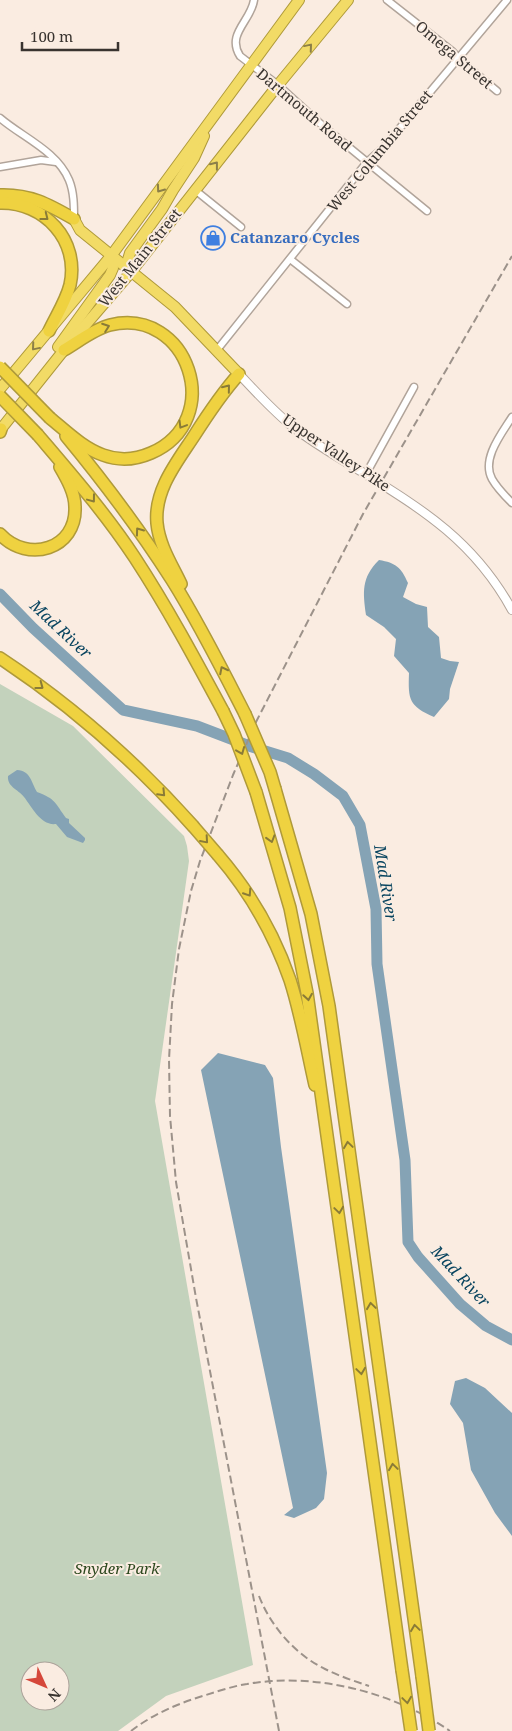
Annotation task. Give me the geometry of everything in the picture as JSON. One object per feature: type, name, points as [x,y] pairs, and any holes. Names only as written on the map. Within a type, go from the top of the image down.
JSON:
[{"type":"highway","name":"West Main Street","points":[[0,389],[111,256],[299,0]]},
{"type":"highway","name":"West Main Street","points":[[0,430],[64,350],[131,272],[278,85],[348,0]]},
{"type":"highway","points":[[131,272],[128,263],[130,253],[162,209],[194,158],[222,106]]},
{"type":"highway","points":[[0,194],[27,196],[74,219]]},
{"type":"highway","points":[[0,203],[21,205],[40,213],[55,226],[67,244],[72,266],[70,285],[49,331]]},
{"type":"highway","name":"Upper Valley Pike","points":[[74,219],[80,230],[175,307],[239,374]]},
{"type":"highway","points":[[39,381],[49,358],[110,275],[113,268],[111,256]]},
{"type":"highway","points":[[50,418],[73,437],[102,455],[122,459],[133,458],[157,450],[174,437],[186,421],[192,400],[192,379],[178,349],[164,335],[145,326],[123,323],[104,326],[64,350]]},
{"type":"highway","points":[[0,367],[50,418],[113,495],[172,581],[207,640]]},
{"type":"highway","points":[[239,374],[223,393],[174,465],[162,491],[157,513],[157,525],[162,545],[245,714],[270,772],[311,914],[329,1006],[429,1731]]},
{"type":"highway","points":[[0,396],[38,435],[83,487],[134,557],[176,625],[234,734],[256,792],[281,872],[300,951],[314,1035],[411,1731]]},
{"type":"highway","points":[[0,534],[18,548],[37,550],[45,549],[58,542],[70,530],[75,514],[74,497],[55,459],[38,435]]},
{"type":"highway","points":[[0,658],[92,727],[152,783],[218,854],[245,888],[257,908],[284,964],[300,1016],[332,1159]]},
{"type":"street","name":"Dartmouth Road","points":[[254,0],[250,12],[237,32],[236,50],[240,56],[278,85],[323,126],[427,211]]},
{"type":"street","name":"Omega Street","points":[[387,0],[452,51],[496,91]]},
{"type":"street","name":"West Columbia Street","points":[[217,350],[367,162],[384,147],[507,0]]},
{"type":"street","points":[[0,118],[48,154],[69,179],[72,189],[74,219]]},
{"type":"street","points":[[0,167],[41,160],[57,163]]},
{"type":"street","points":[[195,190],[241,227]]},
{"type":"street","points":[[290,259],[347,304]]},
{"type":"street","name":"Upper Valley Pike","points":[[239,374],[265,402],[294,428],[413,503],[454,535],[482,564],[512,610]]},
{"type":"street","points":[[366,474],[414,387]]},
{"type":"street","points":[[512,417],[494,448],[489,467],[492,479],[512,503]]},
{"type":"green space","name":"Snyder Park","points":[[0,684],[73,726],[184,836],[189,861],[155,1101],[253,1665],[166,1696],[118,1731],[0,1731]]},
{"type":"water","points":[[379,560],[394,564],[403,573],[408,583],[403,597],[427,607],[428,627],[439,637],[441,658],[459,662],[450,689],[449,699],[434,717],[419,709],[412,701],[409,690],[409,673],[394,656],[396,639],[384,627],[366,615],[364,592],[366,579]]},
{"type":"water","points":[[17,770],[25,772],[37,792],[54,802],[66,818],[69,819],[69,823],[85,838],[83,843],[67,837],[56,824],[46,822],[37,815],[22,794],[9,783],[8,776]]},
{"type":"water","points":[[218,1053],[265,1065],[273,1078],[327,1473],[324,1499],[316,1508],[294,1518],[284,1515],[293,1508],[201,1070]]},
{"type":"water","points":[[466,1378],[485,1388],[512,1413],[512,1536],[495,1513],[471,1470],[463,1423],[450,1404],[455,1381]]},
{"type":"waterway","name":"Mad River","points":[[0,594],[33,628],[123,710],[197,726],[252,747],[288,758],[314,774],[343,796],[360,825],[376,909],[377,964],[405,1160],[408,1242],[418,1257],[460,1304],[486,1326],[512,1340]]},
{"type":"railway","points":[[279,1731],[196,1298],[176,1182],[170,1116],[169,1060],[172,1004],[179,949],[191,891],[200,861],[233,775],[256,722],[363,514],[512,256]]},
{"type":"railway","points":[[259,1596],[270,1619],[286,1639],[304,1656],[330,1672],[369,1686]]},
{"type":"railway","points":[[131,1731],[148,1719],[186,1702],[237,1686],[273,1681],[327,1683],[353,1688],[404,1706],[428,1717],[450,1731]]},
{"type":"place","name":"Catanzaro Cycles","points":[[213,238]]}]
